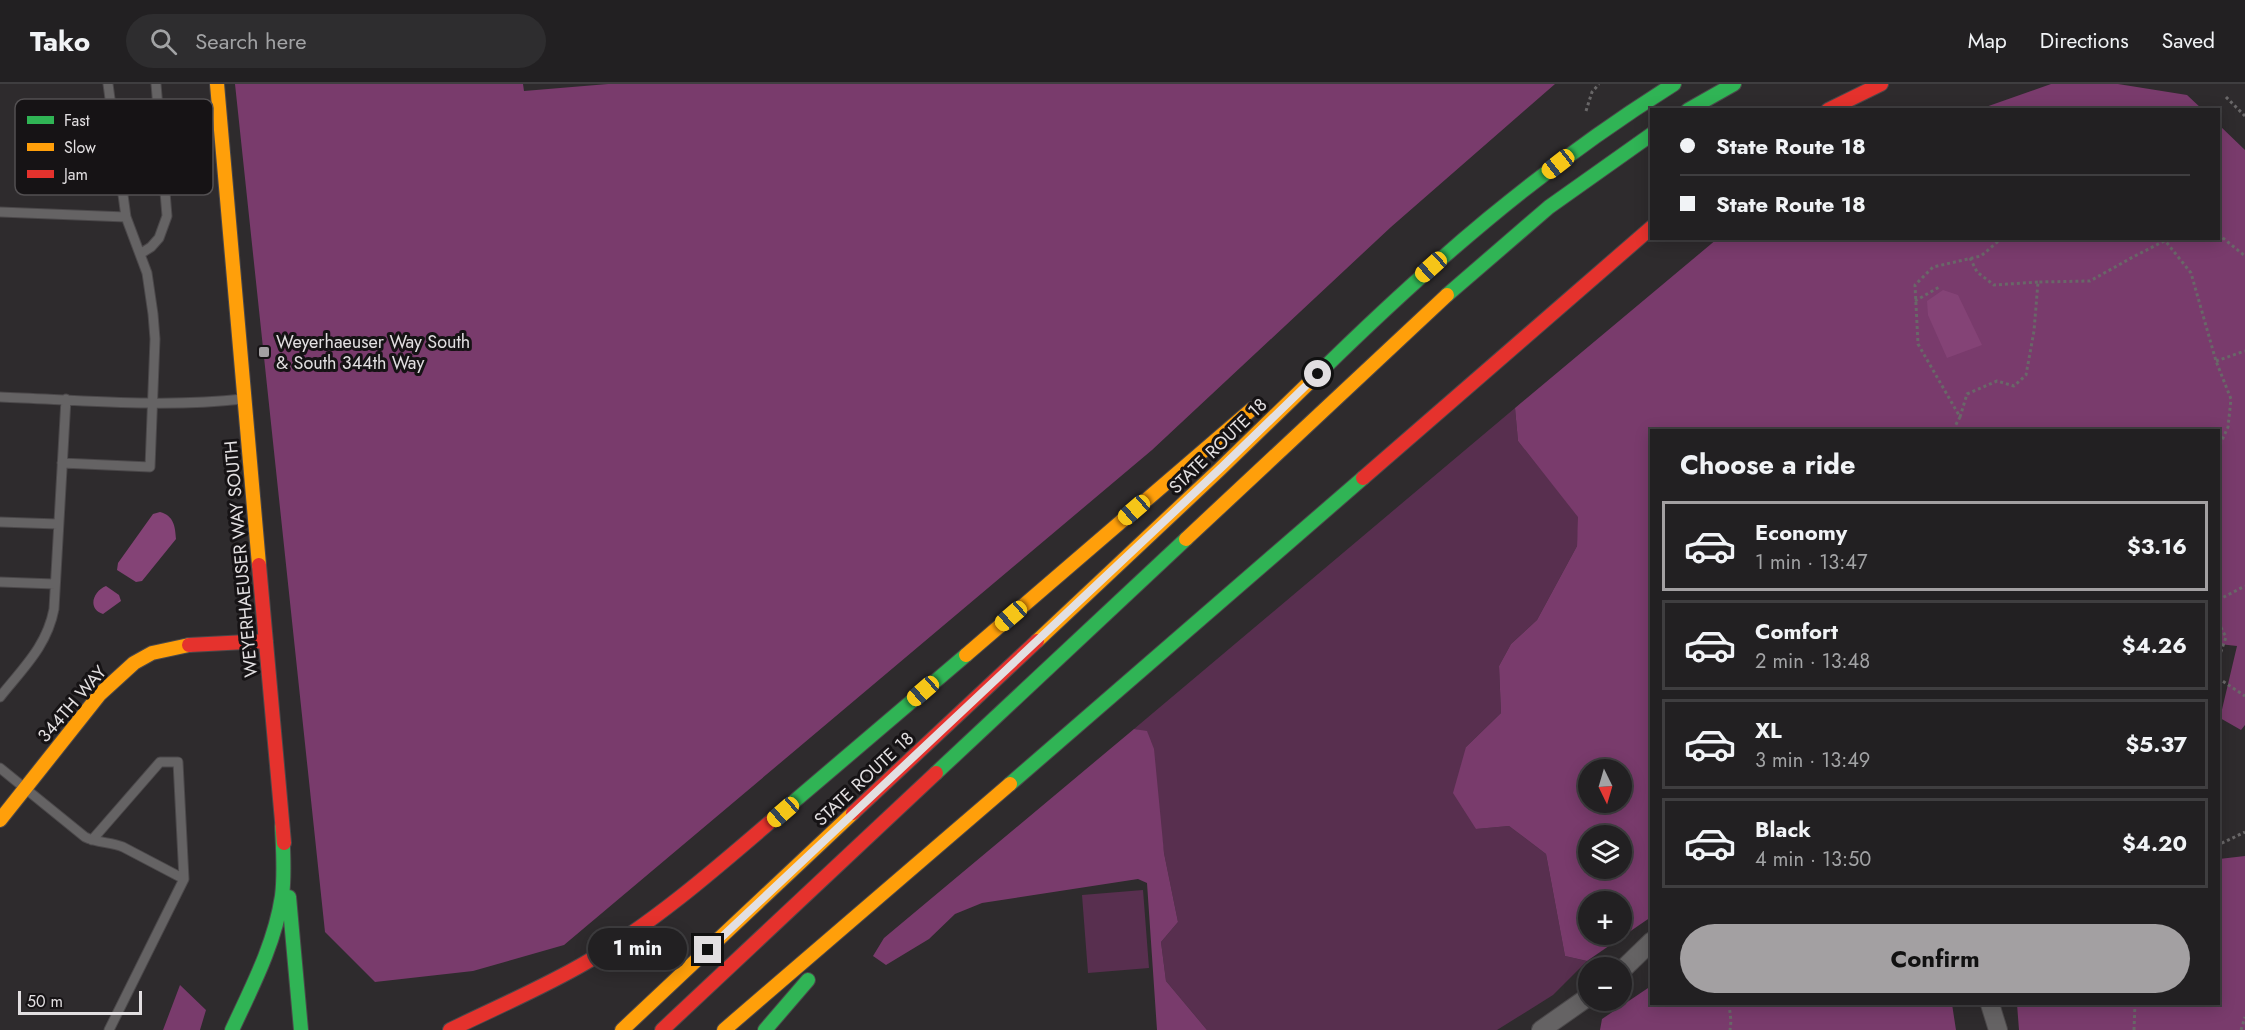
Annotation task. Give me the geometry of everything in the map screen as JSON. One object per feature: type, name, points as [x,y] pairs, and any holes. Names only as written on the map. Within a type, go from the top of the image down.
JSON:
[{"type":"main road","name":"WEYERHAEUSER WAY SOUTH","points":[[217,84],[301,1030]]},
{"type":"main road","name":"STATE ROUTE 18","points":[[622,1030],[1223,466],[1397,297],[1482,221],[1615,121],[1674,84]]},
{"type":"main road","points":[[1692,108],[1734,84]]},
{"type":"main road","points":[[1832,108],[1881,84]]},
{"type":"main road","points":[[662,1030],[1470,273],[1549,207],[1650,135]]},
{"type":"main road","points":[[724,1030],[1650,229]]},
{"type":"main road","points":[[1304,369],[1397,297]]},
{"type":"main road","points":[[450,1030],[583,964],[620,941],[665,908],[765,827],[1267,398]]},
{"type":"main road","name":"344TH WAY","points":[[0,820],[100,694],[134,663],[152,653],[185,645],[266,640]]},
{"type":"main road","points":[[232,1030],[271,940],[278,915],[283,884],[282,826]]},
{"type":"main road","points":[[765,1030],[873,903]]},
{"type":"street","points":[[1632,960],[1650,943]]},
{"type":"street","points":[[1541,1030],[1578,1004]]},
{"type":"street","points":[[1990,1005],[1998,1030]]},
{"type":"lane","points":[[108,84],[110,99]]},
{"type":"lane","points":[[156,84],[157,99]]},
{"type":"lane","points":[[62,463],[150,467],[155,339],[153,314],[147,273],[126,217],[123,195]]},
{"type":"lane","points":[[140,254],[152,247],[159,238],[167,216],[165,195]]},
{"type":"lane","points":[[0,212],[126,217]]},
{"type":"lane","points":[[0,397],[213,403],[244,399]]},
{"type":"lane","points":[[0,697],[42,645],[50,627],[55,584],[66,399]]},
{"type":"lane","points":[[0,522],[58,524]]},
{"type":"lane","points":[[0,582],[55,584]]},
{"type":"lane","points":[[92,840],[160,762],[178,762],[184,879],[109,1030]]},
{"type":"lane","points":[[0,768],[92,840],[123,847],[184,879]]},
{"type":"path","points":[[2226,97],[2245,116]]},
{"type":"path","points":[[2220,236],[2245,256]]},
{"type":"path","points":[[1960,417],[1918,344],[1915,285],[1933,267],[1981,256],[2000,240]]},
{"type":"path","points":[[1970,258],[1977,272],[1994,285],[2090,282],[2164,240],[2191,273],[2216,361],[2231,399],[2228,428],[2220,445]]},
{"type":"path","points":[[1954,429],[1960,417],[1967,393],[1997,381],[2014,386],[2026,375],[2034,331],[2038,282]]},
{"type":"path","points":[[1915,301],[1941,286]]},
{"type":"path","points":[[2216,361],[2245,351]]},
{"type":"path","points":[[2220,599],[2245,586]]},
{"type":"path","points":[[2220,625],[2226,637],[2220,654]]},
{"type":"path","points":[[2220,679],[2245,696]]},
{"type":"path","points":[[2220,844],[2245,832]]},
{"type":"path","points":[[1729,1005],[1730,1030]]},
{"type":"path","points":[[2134,1030],[2135,1005]]},
{"type":"path","points":[[2241,1030],[2245,1017]]},
{"type":"shaded area","points":[[235,84],[523,84],[524,91],[608,84],[1555,84],[1391,227],[1152,450],[564,945],[473,971],[375,982],[325,932]]},
{"type":"shaded area","points":[[2051,84],[2118,84],[2187,95],[2201,108],[1983,108]]},
{"type":"shaded area","points":[[2220,126],[2245,150],[2245,725],[2241,730],[2220,718],[2237,646],[2220,644],[2220,429],[1650,429],[1650,918],[1632,930],[1632,891],[1578,891],[1578,945],[1610,945],[1593,957],[1578,957],[1578,959],[1565,956],[1546,854],[1509,826],[1476,829],[1453,793],[1466,747],[1501,713],[1499,666],[1511,644],[1537,620],[1577,546],[1578,517],[1518,441],[1515,408],[1716,240],[2220,240]]},
{"type":"shaded area","points":[[1943,290],[1958,295],[1982,345],[1947,358],[1928,315],[1927,301]]},
{"type":"shaded area","points":[[1515,408],[1518,441],[1579,517],[1577,546],[1537,620],[1511,644],[1499,666],[1501,713],[1466,747],[1476,829],[1509,826],[1546,854],[1565,956],[1578,959],[1578,970],[1553,995],[1497,1030],[1207,1030],[1166,981],[1161,942],[1178,922],[1164,853],[1147,732],[1134,729]]},
{"type":"shaded area","points":[[160,512],[171,519],[176,539],[142,581],[136,582],[117,570],[118,563],[153,514]]},
{"type":"shaded area","points":[[106,586],[119,595],[121,601],[103,614],[98,612],[93,604],[95,596],[101,588]]},
{"type":"shaded area","points":[[1134,729],[1147,731],[1154,749],[1164,853],[1178,922],[1161,942],[1166,981],[1207,1030],[1157,1030],[1147,883],[1138,879],[982,903],[955,914],[929,939],[886,965],[873,956],[884,938]]},
{"type":"shaded area","points":[[2245,856],[2245,1030],[2019,1030],[2017,1005],[2220,1005],[2220,859]]},
{"type":"shaded area","points":[[1143,890],[1149,968],[1088,973],[1082,895]]},
{"type":"shaded area","points":[[180,985],[206,1010],[200,1030],[163,1030]]},
{"type":"shaded area","points":[[1650,987],[1650,1005],[1952,1005],[1956,1030],[1600,1030],[1602,1019],[1614,1011],[1632,1011],[1632,999]]},
{"type":"traffic: fast","points":[[1319,373],[1445,255],[1532,183],[1674,84]]},
{"type":"traffic: fast","points":[[1692,108],[1734,84]]},
{"type":"traffic: fast","points":[[1447,295],[1549,207],[1650,135]]},
{"type":"traffic: fast","points":[[1010,784],[1363,478]]},
{"type":"traffic: fast","points":[[936,773],[1186,539]]},
{"type":"traffic: fast","points":[[784,810],[966,655]]},
{"type":"traffic: fast","points":[[232,1030],[262,964],[279,913],[284,861],[282,826]]},
{"type":"traffic: fast","points":[[289,897],[301,1030]]},
{"type":"traffic: fast","points":[[765,1030],[808,980]]},
{"type":"traffic: slow","points":[[217,84],[259,565]]},
{"type":"traffic: slow","points":[[1186,539],[1447,295]]},
{"type":"traffic: slow","points":[[1037,641],[1319,373]]},
{"type":"traffic: slow","points":[[966,655],[1252,409]]},
{"type":"traffic: slow","points":[[0,820],[100,694],[134,663],[152,653],[189,645]]},
{"type":"traffic: slow","points":[[724,1030],[1010,784]]},
{"type":"traffic: slow","points":[[622,1030],[853,813]]},
{"type":"traffic: jam","points":[[1832,108],[1881,84]]},
{"type":"traffic: jam","points":[[1363,478],[1650,229]]},
{"type":"traffic: jam","points":[[259,565],[284,843]]},
{"type":"traffic: jam","points":[[189,645],[266,641]]},
{"type":"traffic: jam","points":[[853,813],[1037,641]]},
{"type":"traffic: jam","points":[[662,1030],[936,773]]},
{"type":"traffic: jam","points":[[450,1030],[552,981],[612,947],[688,891],[784,810]]},
{"type":"place","name":"Weyerhaeuser Way South & South 344th Way","points":[[264,352]]},
{"type":"route","points":[[708,950],[1318,374]]}]
